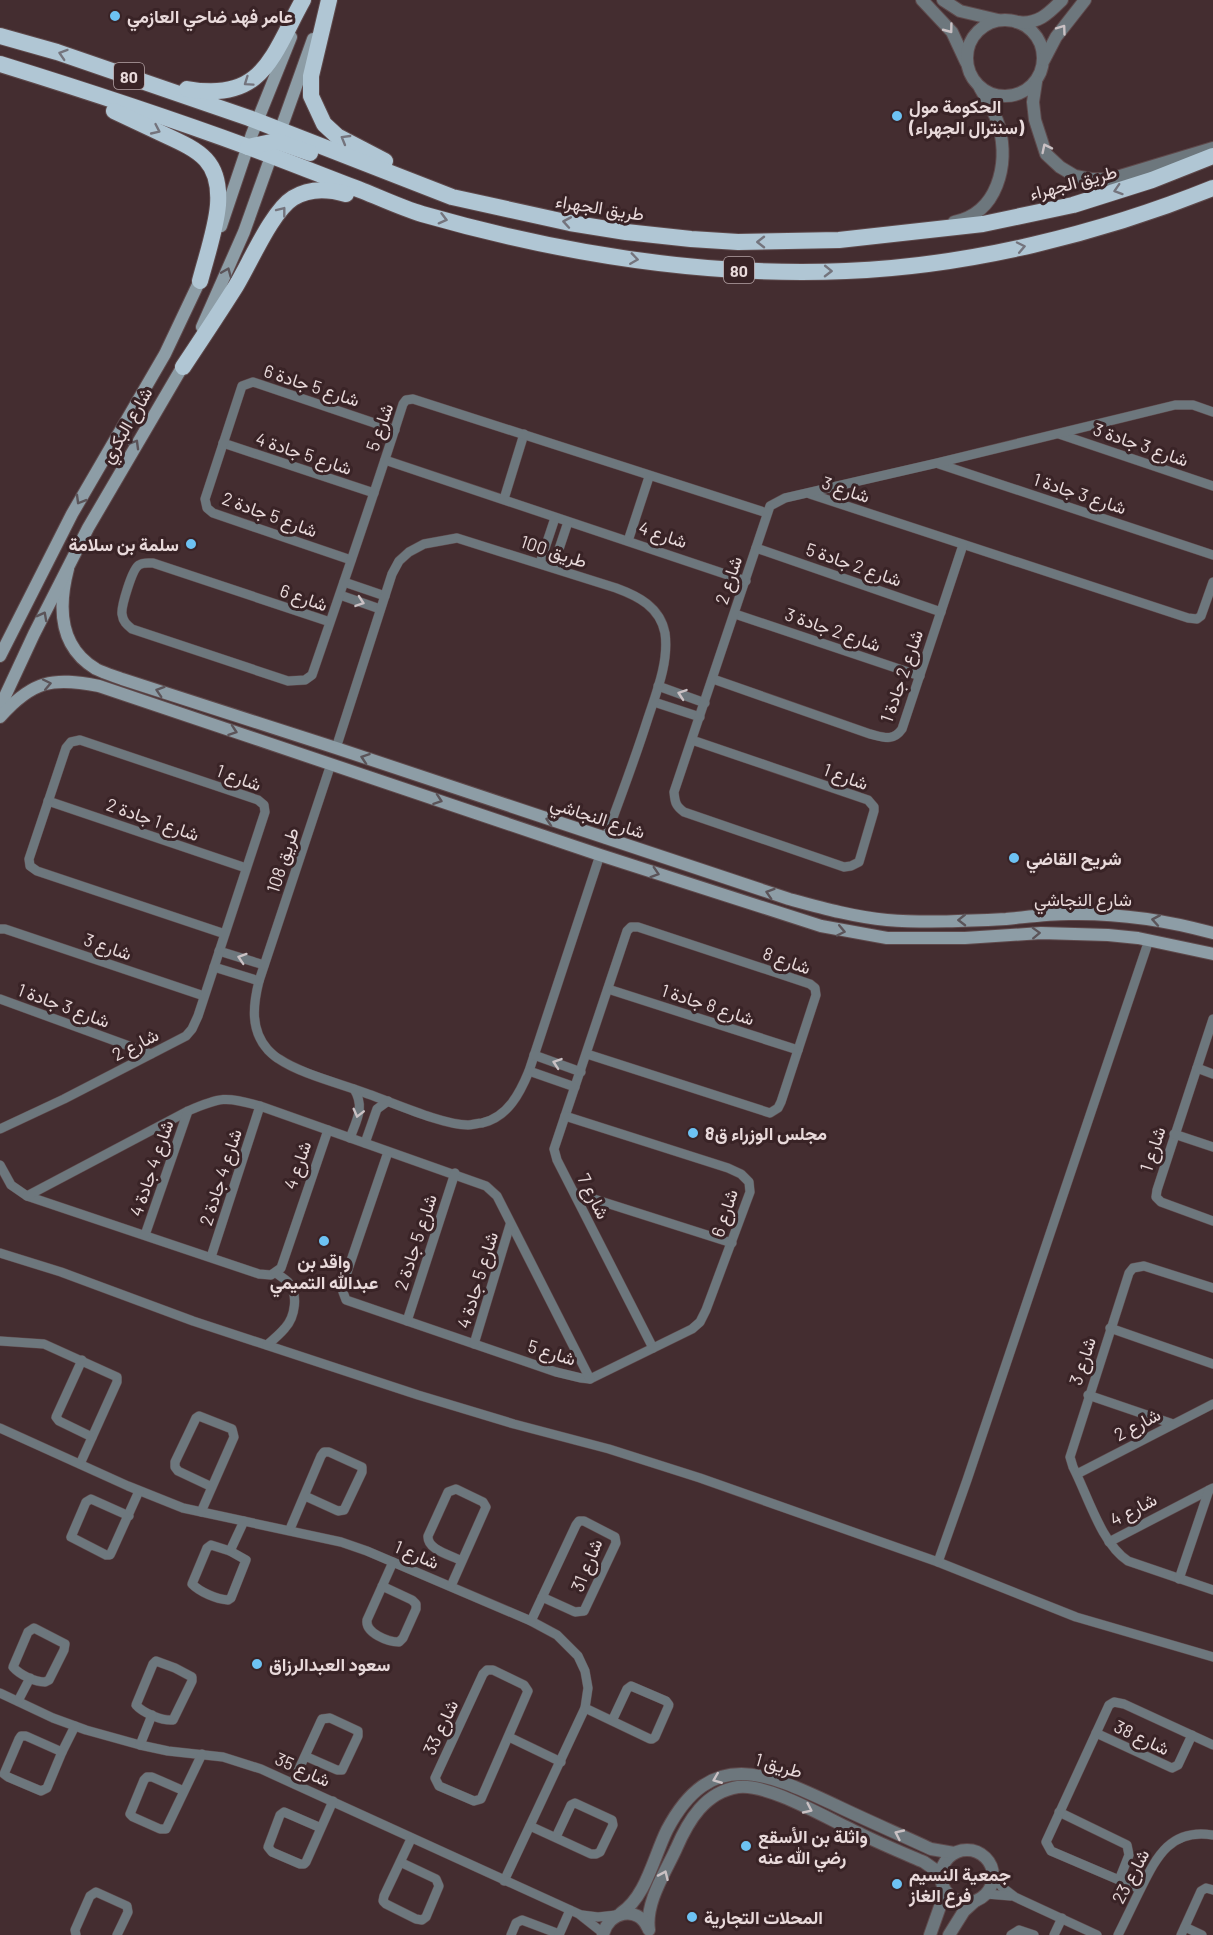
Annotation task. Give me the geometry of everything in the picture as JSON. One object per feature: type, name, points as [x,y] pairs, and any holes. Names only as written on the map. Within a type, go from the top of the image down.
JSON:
[{"type":"highway","points":[[95,64],[200,91],[222,93],[237,89],[249,84],[268,64],[304,0]]},
{"type":"highway","points":[[328,0],[311,76],[311,96],[324,124],[337,136],[452,197]]},
{"type":"highway","name":"80","points":[[0,36],[95,64],[257,121],[275,142],[419,213],[510,237],[640,260],[739,270],[843,271],[894,268],[990,253],[1080,234],[1168,206],[1213,188]]},
{"type":"highway","name":"80","points":[[0,64],[100,97],[147,100],[249,143]]},
{"type":"highway","points":[[46,78],[193,148],[206,158],[216,174],[218,207],[200,282]]},
{"type":"highway","points":[[249,143],[275,142],[437,200],[452,197]]},
{"type":"highway","name":"طريق الجهراء","points":[[452,197],[570,223],[626,232],[691,239],[785,242],[839,240],[983,224],[1073,205],[1152,180],[1213,156]]},
{"type":"highway","points":[[183,367],[236,286],[269,228],[284,206],[293,198],[306,192],[329,189],[419,213]]},
{"type":"main road","name":"شارع البكري","points":[[0,656],[72,514],[171,343],[200,282],[257,121],[304,0]]},
{"type":"main road","name":"شارع البكري","points":[[0,707],[88,528],[183,367],[214,302],[244,232],[328,0]]},
{"type":"main road","points":[[162,400],[164,385],[181,354],[181,350],[171,343]]},
{"type":"main road","name":"شارع النجاشي","points":[[68,569],[63,587],[62,617],[72,647],[96,669],[723,878],[825,909],[854,916],[887,920],[961,921],[1070,914],[1098,915],[1143,918],[1213,933]]},
{"type":"main road","name":"شارع النجاشي","points":[[0,717],[13,702],[38,685],[71,681],[99,686],[600,855],[820,926],[887,938],[965,938],[1007,934],[1072,933],[1149,940],[1213,954]]},
{"type":"main road","points":[[197,719],[194,712],[196,708],[203,705]]},
{"type":"main road","points":[[720,894],[728,889],[723,878]]},
{"type":"main road","points":[[743,901],[743,890],[749,886]]},
{"type":"street","points":[[922,0],[952,32],[973,80],[980,87],[990,94],[1002,97],[1015,95],[1036,82]]},
{"type":"street","points":[[943,0],[960,11],[999,20],[1028,22],[1040,20],[1062,0]]},
{"type":"street","points":[[1085,0],[1056,37],[1036,82],[1033,102],[1035,120],[1046,154],[1060,167],[1075,176],[1110,179],[1213,148]]},
{"type":"street","points":[[967,64],[967,51],[974,35],[988,24],[999,20]]},
{"type":"street","points":[[1014,21],[1026,26],[1036,35],[1042,47],[1044,60]]},
{"type":"street","points":[[894,234],[966,219],[980,210],[993,195],[1002,165],[1002,145],[998,124],[980,87]]},
{"type":"street","name":"شارع 5 جادة 6","points":[[223,443],[242,386],[253,382],[395,430]]},
{"type":"street","name":"شارع 5","points":[[330,622],[406,400],[413,399],[649,477],[767,513]]},
{"type":"street","name":"شارع 3","points":[[808,494],[1175,405],[1193,405],[1213,412]]},
{"type":"street","points":[[504,500],[524,434]]},
{"type":"street","name":"شارع 3 جادة 3","points":[[1059,434],[1213,486]]},
{"type":"street","name":"شارع 5 جادة 4","points":[[223,443],[374,493]]},
{"type":"street","name":"شارع 5 جادة 2","points":[[223,443],[205,499],[207,508],[213,513],[351,560]]},
{"type":"street","name":"شارع 4","points":[[385,460],[746,581]]},
{"type":"street","name":"شارع 3 جادة 1","points":[[937,463],[1213,555]]},
{"type":"street","points":[[628,541],[649,477]]},
{"type":"street","points":[[767,513],[776,501],[808,494]]},
{"type":"street","name":"شارع 3","points":[[808,494],[1197,620],[1201,616],[1213,582]]},
{"type":"street","name":"شارع 2","points":[[692,740],[767,513]]},
{"type":"street","points":[[540,563],[555,518]]},
{"type":"street","points":[[553,567],[568,522]]},
{"type":"street","name":"طريق 100","points":[[336,748],[392,574],[399,561],[409,552],[424,544],[457,538],[468,540],[636,595],[650,606],[659,618],[664,631],[664,663],[654,702],[605,839]]},
{"type":"street","name":"شارع 2 جادة 1","points":[[713,679],[870,734],[889,738],[898,735],[902,729],[963,545]]},
{"type":"street","name":"شارع 2 جادة 5","points":[[756,548],[941,612]]},
{"type":"street","name":"شارع 6","points":[[144,563],[153,563],[330,622],[312,675],[305,680],[288,681],[132,629],[125,623],[122,608],[135,569],[144,563]]},
{"type":"street","points":[[344,582],[385,596]]},
{"type":"street","points":[[340,595],[380,609]]},
{"type":"street","name":"شارع 2 جادة 3","points":[[735,614],[920,676]]},
{"type":"street","points":[[658,686],[705,703]]},
{"type":"street","points":[[654,702],[700,717]]},
{"type":"street","name":"شارع 1","points":[[80,740],[263,802],[265,808],[246,868],[225,934],[37,871],[30,866],[29,859],[66,748],[71,742],[80,740]]},
{"type":"street","name":"شارع 1","points":[[692,740],[868,800],[874,807],[874,811],[859,862],[844,867],[684,812],[677,807],[674,792],[692,740]]},
{"type":"street","name":"طريق 108","points":[[331,764],[264,965],[253,1011],[260,1038],[279,1060],[388,1101],[468,1125],[484,1122],[509,1107],[517,1098],[529,1071],[600,855]]},
{"type":"street","name":"شارع 1 جادة 2","points":[[48,801],[246,868]]},
{"type":"street","name":"شارع 8","points":[[631,927],[638,927],[810,984],[815,988],[816,995],[798,1050],[778,1108],[770,1113],[587,1054],[627,931],[631,927]]},
{"type":"street","name":"شارع 3","points":[[0,929],[4,928],[204,996]]},
{"type":"street","name":"شارع 2","points":[[0,1129],[186,1036],[192,1029],[225,934]]},
{"type":"street","points":[[938,1562],[1149,940]]},
{"type":"street","points":[[219,951],[264,965]]},
{"type":"street","points":[[214,967],[259,981]]},
{"type":"street","name":"شارع 8 جادة 1","points":[[608,989],[798,1050]]},
{"type":"street","name":"شارع 3 جادة 1","points":[[0,999],[151,1054]]},
{"type":"street","name":"شارع 1","points":[[1213,1019],[1174,1134],[1156,1197],[1161,1202],[1213,1221]]},
{"type":"street","name":"شارع 7","points":[[587,1054],[554,1149],[557,1160],[653,1348]]},
{"type":"street","points":[[534,1055],[580,1072]]},
{"type":"street","points":[[1197,1068],[1213,1074]]},
{"type":"street","points":[[529,1071],[575,1087]]},
{"type":"street","points":[[350,1138],[361,1105],[354,1089]]},
{"type":"street","name":"شارع 4","points":[[27,1196],[211,1101],[225,1098],[236,1099],[260,1106],[328,1130],[281,1268],[276,1273]]},
{"type":"street","points":[[365,1143],[377,1109],[388,1101]]},
{"type":"street","name":"شارع 4 جادة 2","points":[[211,1257],[260,1106]]},
{"type":"street","name":"شارع 4 جادة 4","points":[[145,1235],[188,1111]]},
{"type":"street","name":"شارع 6","points":[[565,1116],[728,1168],[741,1174],[749,1182],[750,1192],[700,1322],[692,1329],[590,1379]]},
{"type":"street","name":"شارع 5","points":[[328,1130],[486,1186],[496,1196],[590,1379]]},
{"type":"street","points":[[1174,1134],[1213,1147]]},
{"type":"street","name":"شارع 5","points":[[388,1152],[343,1284],[342,1292],[346,1300],[556,1372],[590,1379]]},
{"type":"street","points":[[0,1166],[11,1185],[27,1196],[259,1274],[276,1273],[288,1282],[292,1290],[293,1312],[287,1327],[267,1345]]},
{"type":"street","name":"شارع 5 جادة 2","points":[[407,1321],[454,1173]]},
{"type":"street","points":[[575,1193],[732,1243]]},
{"type":"street","name":"شارع 5 جادة 4","points":[[474,1344],[510,1225]]},
{"type":"street","points":[[0,1253],[61,1272],[193,1322],[514,1424],[609,1449],[700,1478],[938,1562],[1076,1617],[1213,1657]]},
{"type":"street","name":"شارع 3","points":[[1109,1542],[1070,1457],[1129,1273],[1138,1266],[1157,1269],[1213,1288]]},
{"type":"street","points":[[1110,1328],[1213,1364]]},
{"type":"street","points":[[0,1341],[44,1344],[82,1359],[111,1373],[118,1379],[80,1464]]},
{"type":"street","points":[[82,1359],[56,1418],[92,1437]]},
{"type":"street","points":[[1089,1395],[1173,1424]]},
{"type":"street","name":"شارع 2","points":[[1077,1474],[1213,1404]]},
{"type":"street","points":[[201,1512],[234,1437],[234,1432],[232,1429],[199,1416],[175,1462],[175,1467],[178,1471],[212,1486]]},
{"type":"street","name":"شارع 1","points":[[0,1428],[139,1491],[183,1508],[290,1529],[341,1542],[451,1586],[557,1635],[578,1656],[585,1671],[588,1688],[585,1708],[504,1881]]},
{"type":"street","points":[[290,1529],[324,1452],[329,1452],[362,1467],[362,1472],[344,1510],[338,1511],[305,1496]]},
{"type":"street","points":[[451,1586],[486,1510],[486,1505],[456,1489],[451,1489],[428,1536],[428,1541],[431,1546],[462,1560]]},
{"type":"street","points":[[1179,1579],[1211,1489]]},
{"type":"street","name":"شارع 4","points":[[1211,1489],[1109,1542],[1118,1554],[1128,1561],[1213,1590]]},
{"type":"street","points":[[129,1515],[91,1499],[86,1502],[71,1537],[110,1555],[129,1515],[139,1491]]},
{"type":"street","points":[[230,1551],[244,1521]]},
{"type":"street","name":"شارع 31","points":[[531,1621],[542,1597],[576,1524],[584,1521],[615,1537],[616,1543],[584,1611],[575,1612],[542,1597]]},
{"type":"street","points":[[216,1545],[230,1551],[242,1557],[246,1562],[230,1599],[223,1600],[193,1586],[192,1581],[209,1546],[216,1545]]},
{"type":"street","points":[[382,1586],[412,1600],[417,1606],[399,1642],[394,1642],[366,1627],[367,1620],[382,1586],[393,1562]]},
{"type":"street","points":[[34,1628],[62,1641],[65,1647],[47,1682],[30,1678],[16,1671],[13,1665],[28,1632],[34,1628]]},
{"type":"street","points":[[160,1662],[190,1675],[192,1681],[174,1720],[168,1721],[152,1715],[140,1709],[136,1702],[153,1664],[160,1662]]},
{"type":"street","name":"شارع 33","points":[[487,1670],[493,1670],[527,1688],[528,1694],[509,1737],[479,1801],[436,1783],[436,1774],[483,1674],[487,1670]]},
{"type":"street","points":[[18,1701],[30,1678]]},
{"type":"street","points":[[585,1708],[652,1739],[669,1705],[666,1701],[632,1686],[627,1689],[612,1720]]},
{"type":"street","name":"شارع 35","points":[[0,1693],[75,1726],[168,1751],[223,1757],[261,1769],[575,1912],[598,1917],[619,1914]]},
{"type":"street","name":"شارع 38","points":[[1140,1889],[1047,1847],[1047,1838],[1109,1706],[1114,1702],[1124,1704],[1213,1745]]},
{"type":"street","points":[[140,1744],[152,1715]]},
{"type":"street","points":[[293,1782],[321,1721],[324,1718],[330,1718],[358,1731],[358,1736],[342,1770],[305,1756]]},
{"type":"street","points":[[62,1752],[26,1736],[21,1736],[4,1774],[41,1791],[47,1788],[75,1726]]},
{"type":"street","name":"شارع 38","points":[[1096,1733],[1172,1768],[1178,1765],[1192,1735]]},
{"type":"street","points":[[509,1737],[561,1762]]},
{"type":"street","points":[[184,1791],[147,1777],[130,1814],[160,1829],[166,1828],[184,1791],[202,1754]]},
{"type":"street","name":"طريق 1","points":[[603,1934],[606,1926],[635,1903],[668,1829],[683,1806],[710,1781],[725,1776],[744,1773],[771,1777],[930,1849],[954,1853]]},
{"type":"street","name":"طريق 1","points":[[650,1932],[648,1916],[651,1903],[691,1818],[714,1796],[738,1787],[751,1787],[780,1796],[924,1862],[942,1880]]},
{"type":"street","points":[[321,1828],[284,1812],[280,1815],[268,1847],[272,1852],[304,1864],[321,1828],[333,1801]]},
{"type":"street","points":[[530,1826],[596,1854],[600,1852],[613,1825],[612,1820],[575,1803],[571,1805],[556,1837]]},
{"type":"street","points":[[1059,1812],[1127,1845],[1129,1855],[1119,1880]]},
{"type":"street","name":"شارع 23","points":[[1118,1935],[1159,1854],[1178,1839],[1194,1834],[1213,1835]]},
{"type":"street","points":[[400,1862],[439,1882],[426,1917],[422,1920],[383,1901],[400,1862],[411,1839]]},
{"type":"street","points":[[930,1935],[941,1907],[943,1866],[954,1853],[969,1849],[984,1855],[993,1868],[994,1876],[990,1889],[964,1911],[949,1935]]},
{"type":"street","points":[[994,1876],[1002,1887],[1015,1896],[1097,1935]]},
{"type":"street","points":[[942,1880],[948,1893],[960,1901],[981,1897],[1015,1896]]},
{"type":"street","points":[[1202,1935],[1183,1931],[1201,1891],[1206,1888],[1213,1890]]},
{"type":"street","points":[[76,1935],[75,1930],[90,1896],[96,1892],[128,1906],[128,1912],[117,1935]]},
{"type":"street","points":[[511,1935],[516,1923],[522,1920],[559,1935],[575,1912]]},
{"type":"street","name":"شارع 35","points":[[575,1912],[603,1934]]},
{"type":"street","points":[[619,1914],[634,1914],[641,1918],[650,1932]]},
{"type":"street","points":[[1054,1935],[1062,1918]]},
{"type":"street","points":[[1011,1935],[1019,1930],[1034,1935]]},
{"type":"place","name":"عامر فهد ضاحي العازمي","points":[[115,16]]},
{"type":"place","name":"الحكومة مول (سنترال الجهراء)","points":[[897,116]]},
{"type":"place","name":"سلمة بن سلامة","points":[[191,544]]},
{"type":"place","name":"شريح القاضي","points":[[1014,858]]},
{"type":"place","name":"مجلس الوزراء ق8","points":[[693,1133]]},
{"type":"place","name":"واقد بن عبدالله التميمي","points":[[324,1241]]},
{"type":"place","name":"سعود العبدالرزاق","points":[[257,1664]]},
{"type":"place","name":"واثلة بن الأسقع رضي الله عنه","points":[[746,1846]]},
{"type":"place","name":"جمعية النسيم فرع الغاز","points":[[897,1884]]},
{"type":"place","name":"المحلات التجارية","points":[[692,1917]]}]
